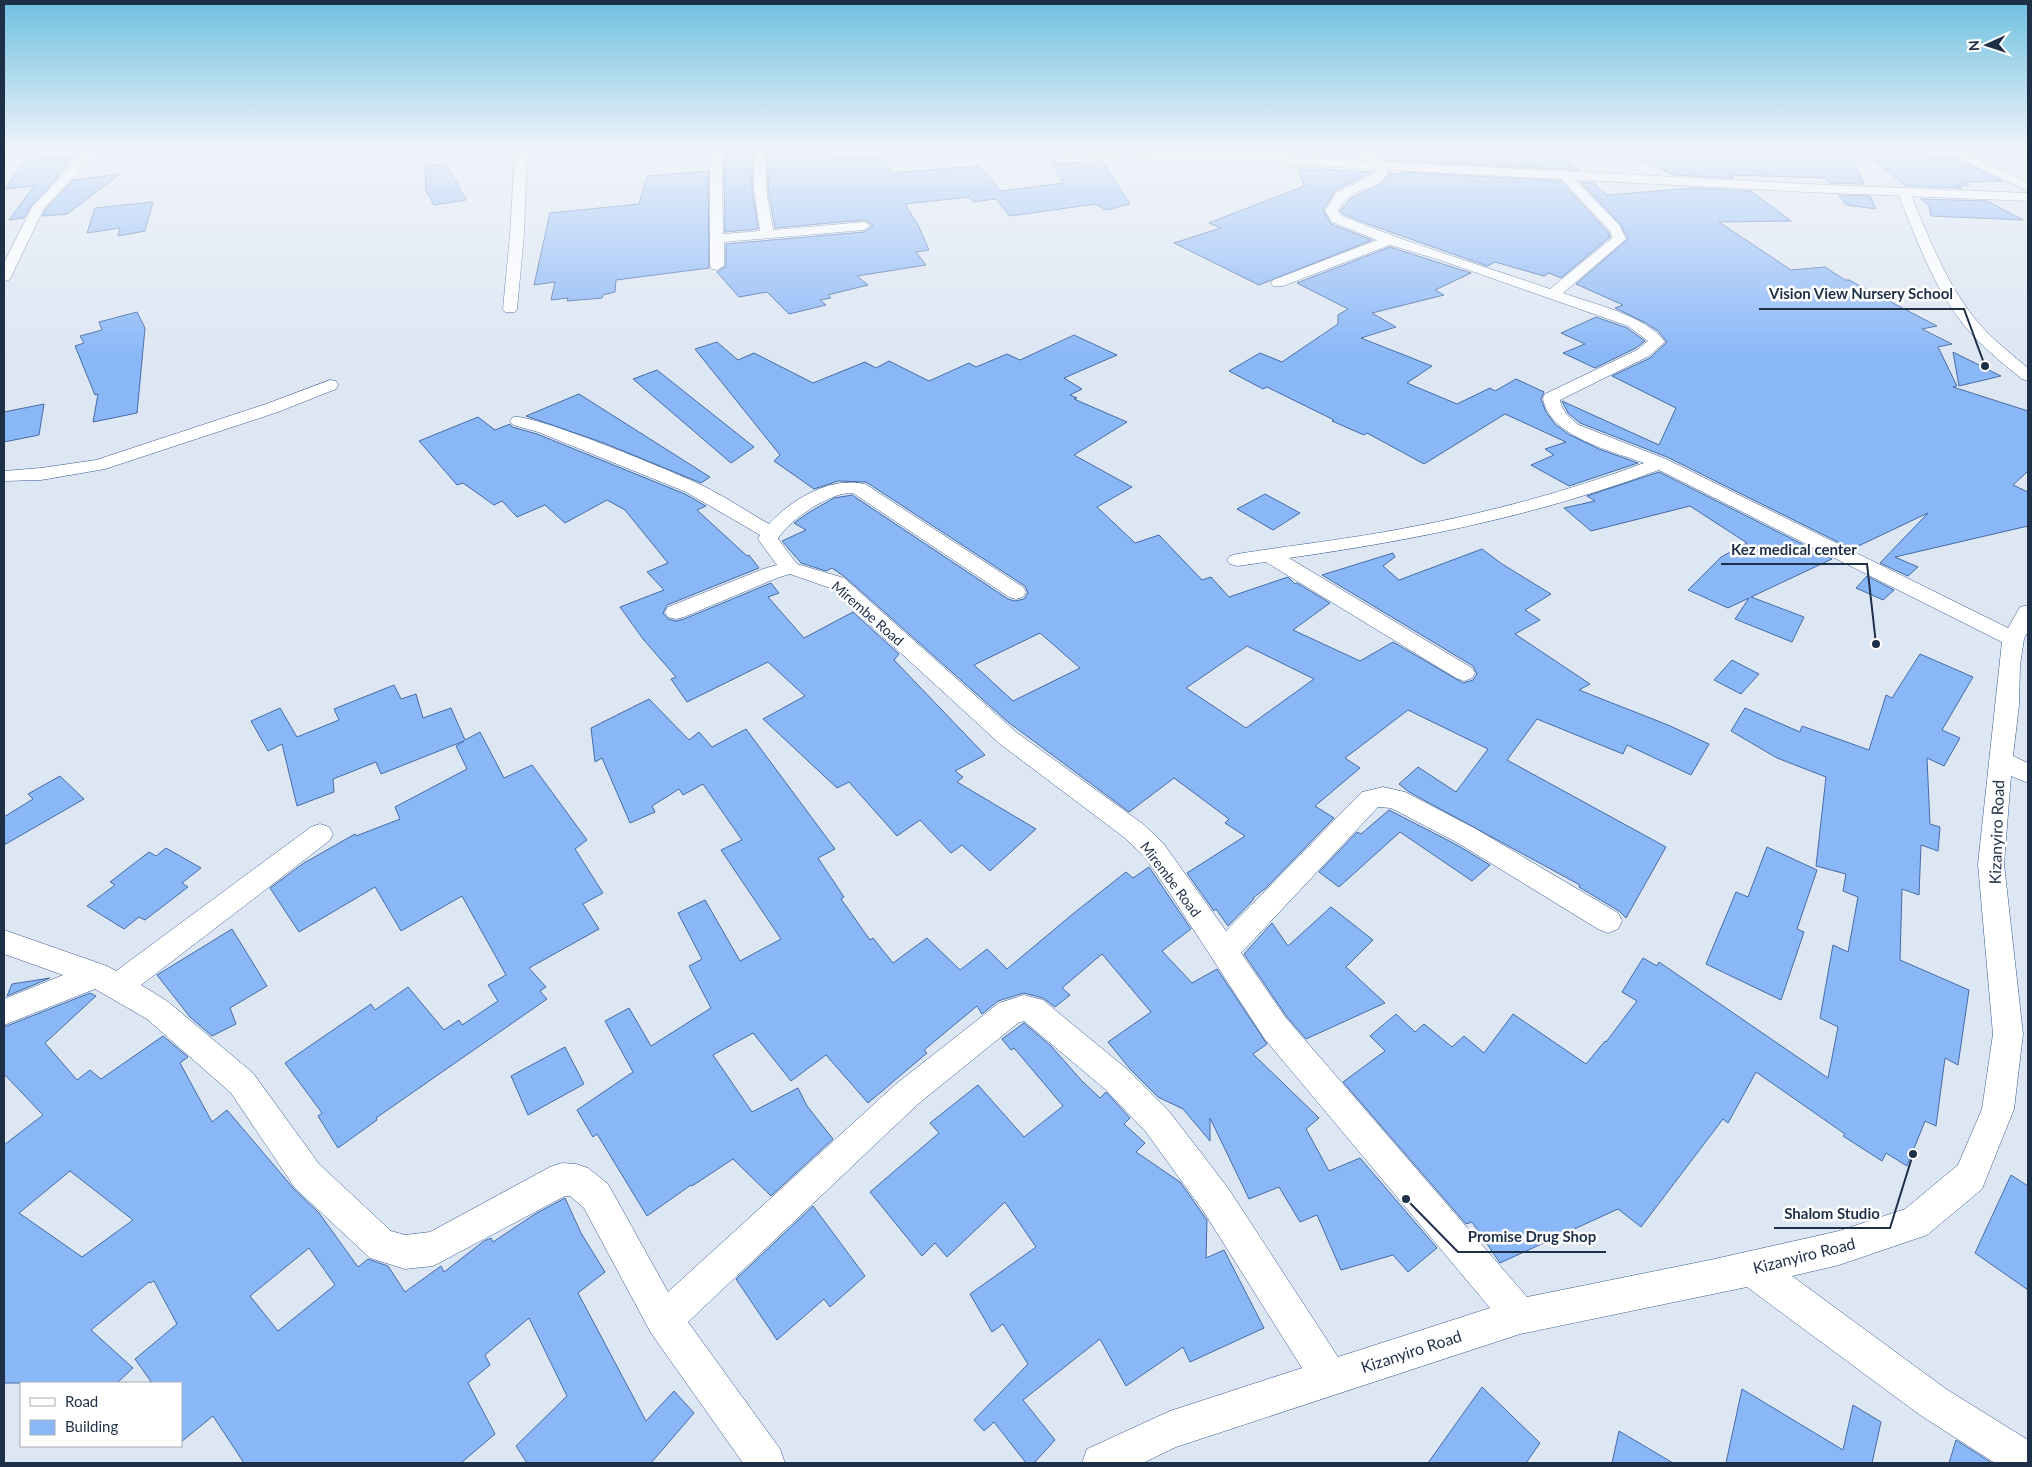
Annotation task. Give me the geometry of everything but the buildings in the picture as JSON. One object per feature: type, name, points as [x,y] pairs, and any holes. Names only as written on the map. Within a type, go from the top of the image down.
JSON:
[{"type":"street","points":[[4,276],[32,219]]},
{"type":"street","points":[[510,309],[518,219]]},
{"type":"street","points":[[717,219],[717,266]]},
{"type":"street","points":[[765,219],[767,235]]},
{"type":"street","points":[[1338,219],[1389,240],[1553,294],[1632,323],[1648,332],[1657,342],[1643,353],[1550,398],[1552,409],[1573,429],[1660,463],[2021,626]]},
{"type":"street","points":[[1553,294],[1618,239],[1615,229],[1606,219]]},
{"type":"street","points":[[1915,219],[1922,238],[1962,312],[1980,334],[2028,376]]},
{"type":"street","points":[[717,239],[864,226]]},
{"type":"street","points":[[1278,283],[1389,240]]},
{"type":"street","points":[[4,244],[20,243]]},
{"type":"street","points":[[4,476],[50,472],[99,464],[272,408],[330,384]]},
{"type":"street","points":[[519,421],[544,428],[693,488],[770,533]]},
{"type":"street","points":[[1237,560],[1426,530],[1511,512],[1582,491],[1660,463]]},
{"type":"street","points":[[676,612],[770,573],[790,568],[768,539],[770,533],[781,522],[836,488],[846,486],[858,488],[1016,592]]},
{"type":"street","points":[[1269,555],[1464,673]]},
{"type":"street","name":"Mirembe Road","points":[[790,568],[837,583],[1008,738],[1134,831],[1154,850],[1276,1028],[1520,1316]]},
{"type":"street","name":"Kizanyiro Road","points":[[1101,1463],[1170,1430],[1520,1316],[1839,1248],[1915,1222],[1970,1177],[1998,1109],[2008,1034],[1992,864],[2000,760],[2021,626]]},
{"type":"street","points":[[2000,760],[2028,774]]},
{"type":"street","points":[[1223,952],[1371,799],[1383,797],[1396,799],[1467,836],[1608,920]]},
{"type":"street","points":[[4,1012],[108,981],[320,834]]},
{"type":"street","points":[[4,942],[108,981],[157,1010],[242,1083],[307,1176],[382,1246],[405,1252],[433,1249],[562,1179],[576,1180],[596,1196],[664,1320],[766,1463]]},
{"type":"street","points":[[664,1320],[907,1094],[1009,1012],[1024,1008],[1033,1009],[1117,1080],[1157,1121],[1216,1200],[1330,1378]]},
{"type":"street","points":[[1751,1268],[1933,1402],[2028,1462]]},
{"type":"place","name":"Vision View Nursery School","points":[[1985,366]]},
{"type":"place","name":"Kez medical center","points":[[1876,644]]},
{"type":"place","name":"Shalom Studio","points":[[1913,1154]]},
{"type":"place","name":"Promise Drug Shop","points":[[1406,1199]]}]
